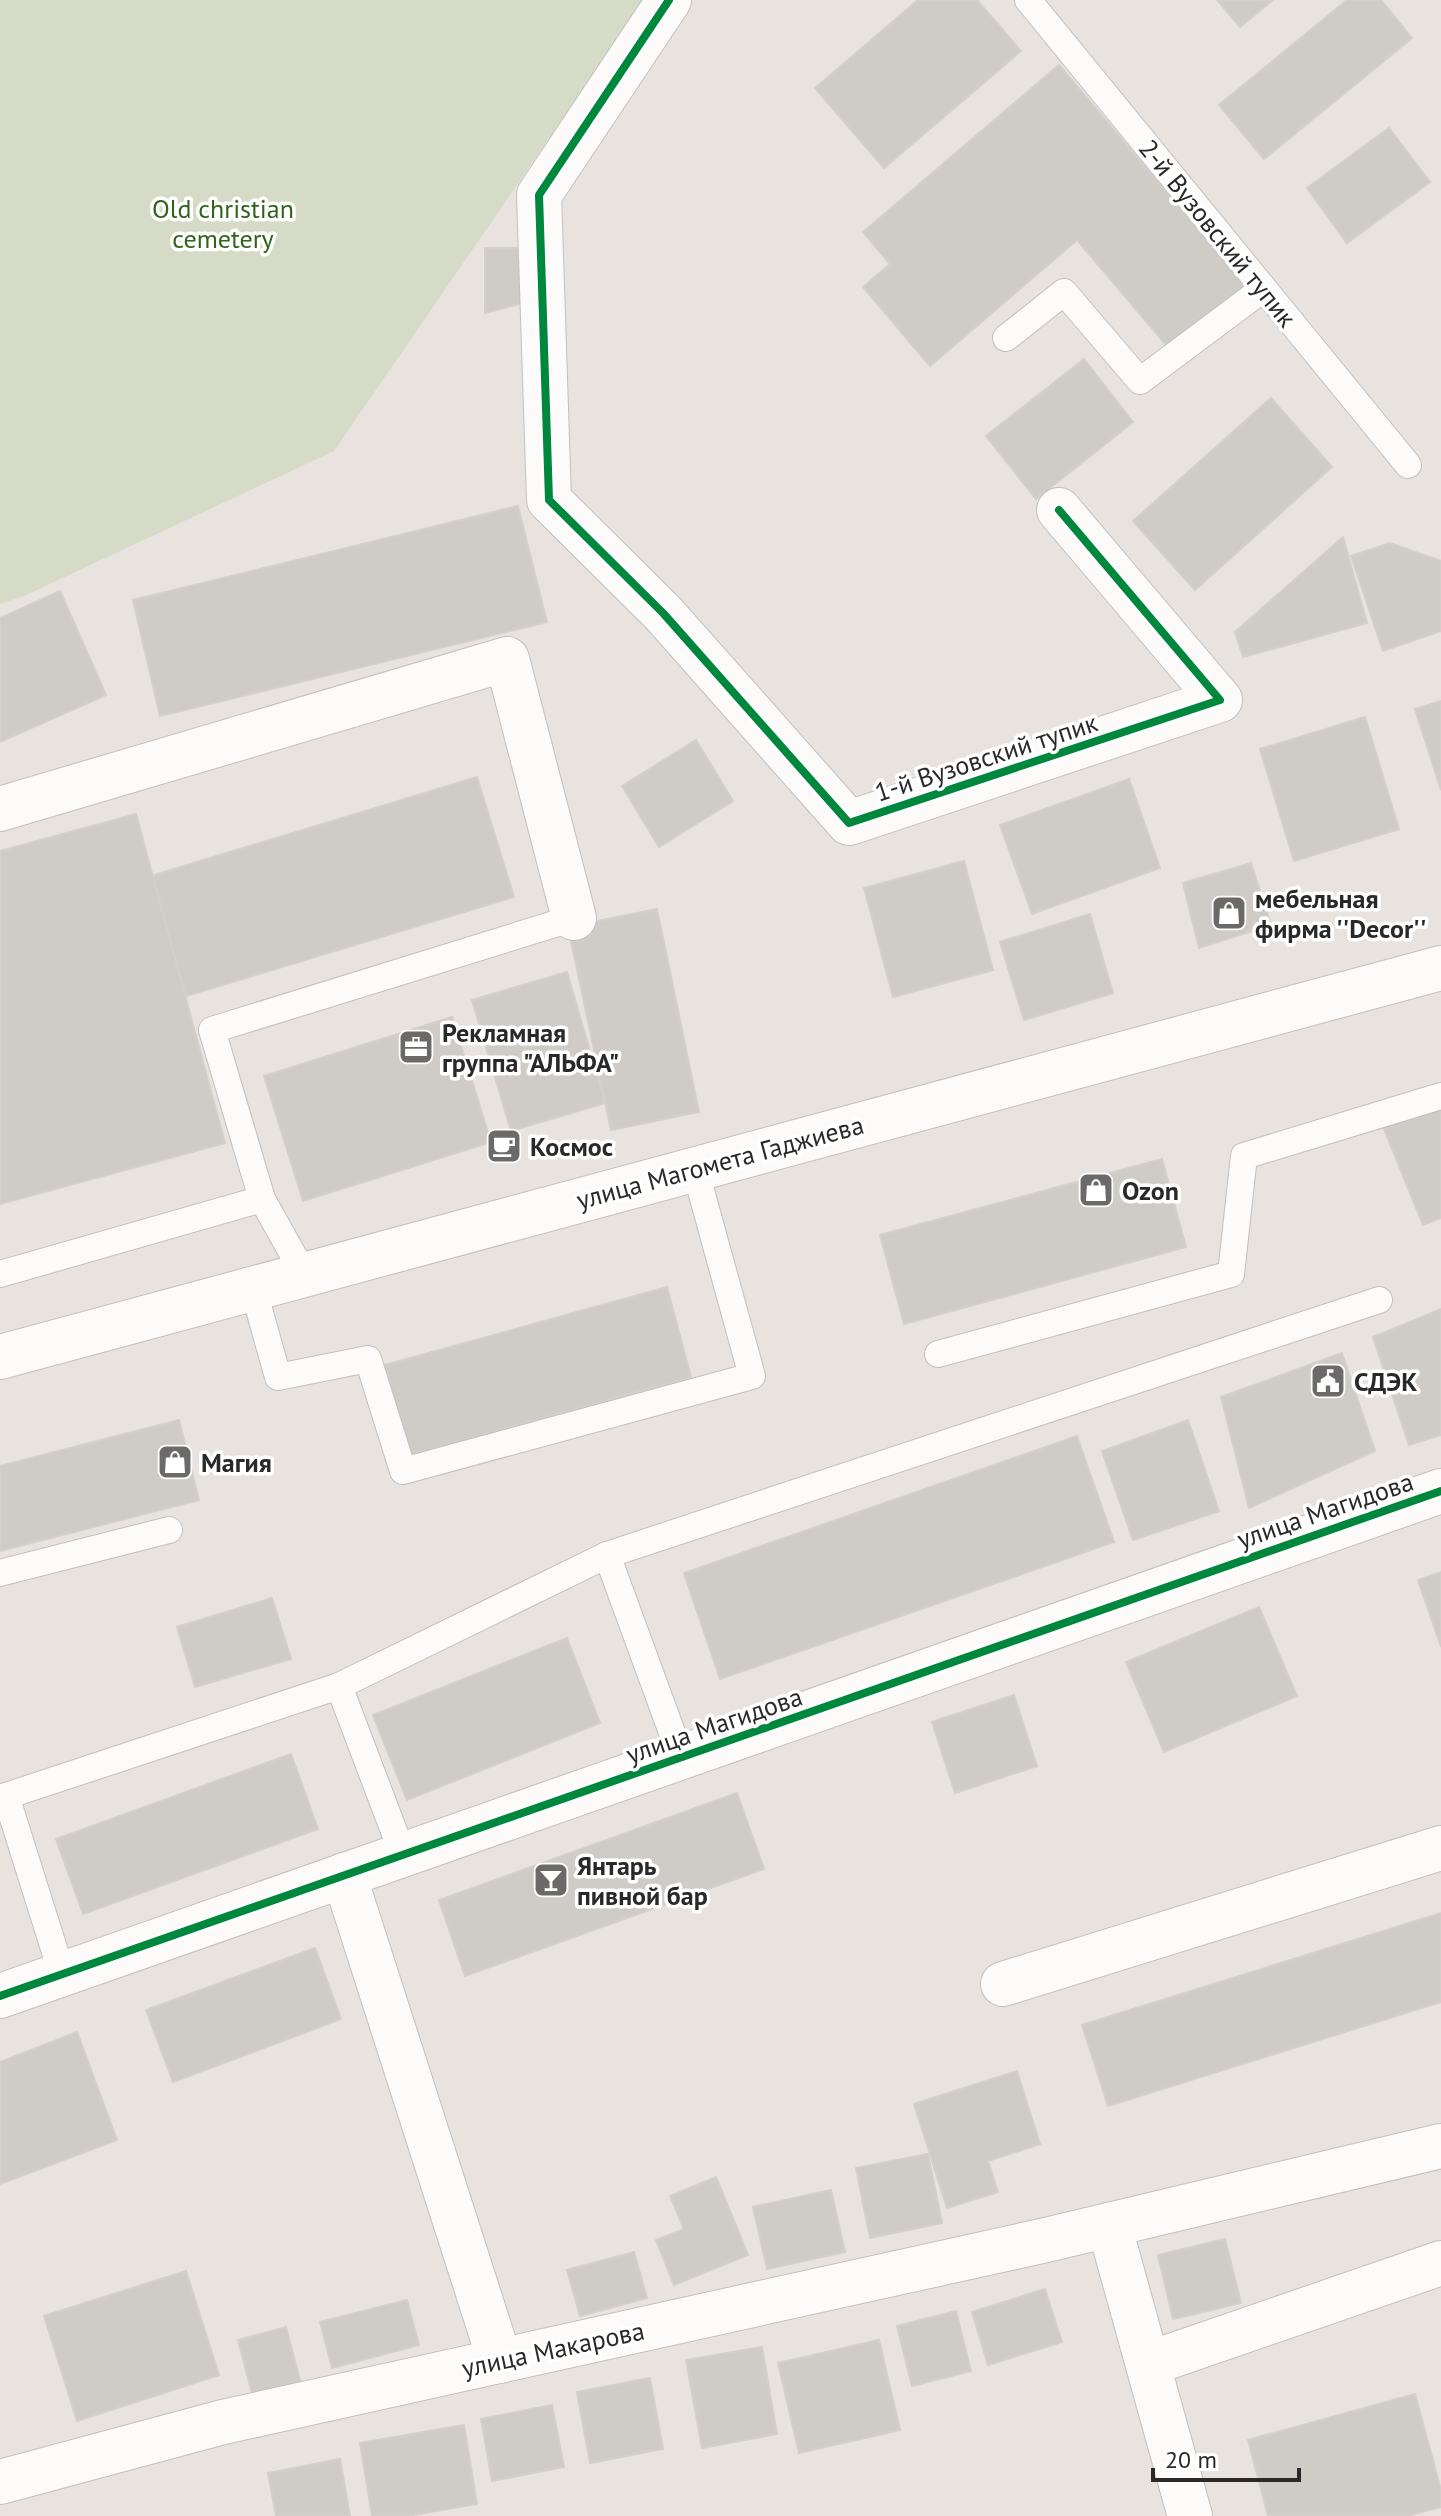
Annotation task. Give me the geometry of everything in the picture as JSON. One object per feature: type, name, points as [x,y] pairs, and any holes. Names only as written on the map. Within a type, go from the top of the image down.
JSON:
[{"type":"street","name":"1-й Вузовский тупик","points":[[669,0],[539,195],[549,500],[663,613],[849,823],[1220,700],[1059,510]]},
{"type":"street","points":[[0,809],[507,659],[574,918]]},
{"type":"street","name":"улица Магомета Гаджиева","points":[[0,1357],[253,1293],[696,1174],[1441,968]]},
{"type":"street","name":"улица Магомета Гаджиева","points":[[0,1368],[253,1293],[304,1274],[1441,981]]},
{"type":"street","name":"улица Магидова","points":[[0,1996],[1441,1491]]},
{"type":"street","points":[[1003,1984],[1441,1848]]},
{"type":"street","points":[[344,1875],[500,2361]]},
{"type":"street","name":"улица Макарова","points":[[0,2482],[223,2422],[1109,2225],[1441,2146]]},
{"type":"street","points":[[1109,2225],[1190,2516]]},
{"type":"street","points":[[1148,2364],[1441,2263]]},
{"type":"lane","name":"2-й Вузовский тупик","points":[[1028,0],[1408,465]]},
{"type":"lane","points":[[1006,338],[1064,292],[1140,381],[1263,289]]},
{"type":"lane","points":[[304,1274],[262,1199],[212,1030],[574,918]]},
{"type":"lane","points":[[938,1354],[1231,1274],[1244,1156],[1441,1096]]},
{"type":"lane","points":[[253,1293],[278,1377],[368,1359],[403,1471],[418,1467],[752,1376],[696,1174]]},
{"type":"lane","points":[[0,1274],[262,1199]]},
{"type":"lane","points":[[62,1974],[3,1797],[339,1686],[607,1555],[1379,1300]]},
{"type":"lane","points":[[0,1573],[169,1530]]},
{"type":"lane","points":[[607,1555],[681,1757]]},
{"type":"lane","points":[[339,1686],[403,1855]]},
{"type":"green space","name":"Old сhristian cemetery","points":[[0,0],[644,0],[334,451],[24,596],[0,604]]},
{"type":"building","points":[[918,0],[977,0],[1021,51],[884,168],[815,88]]},
{"type":"building","points":[[1217,0],[1273,0],[1240,27]]},
{"type":"building","points":[[1347,0],[1381,0],[1412,38],[1264,159],[1219,105]]},
{"type":"building","points":[[1059,65],[1248,289],[1173,353],[1077,240],[930,366],[863,287],[890,264],[863,232]]},
{"type":"building","points":[[1389,128],[1430,182],[1347,243],[1307,188]]},
{"type":"building","points":[[485,248],[523,248],[523,303],[485,313]]},
{"type":"building","points":[[1084,359],[1133,422],[1036,499],[986,436]]},
{"type":"building","points":[[1271,398],[1332,467],[1195,590],[1133,521]]},
{"type":"building","points":[[518,506],[547,622],[160,716],[133,600]]},
{"type":"building","points":[[1343,537],[1367,623],[1243,657],[1235,632]]},
{"type":"building","points":[[1390,543],[1441,561],[1441,631],[1383,651],[1351,556]]},
{"type":"building","points":[[60,591],[106,695],[0,742],[0,618]]},
{"type":"building","points":[[1441,701],[1441,790],[1415,709]]},
{"type":"building","points":[[1365,717],[1399,829],[1294,861],[1260,749]]},
{"type":"building","points":[[696,740],[733,801],[659,847],[622,786]]},
{"type":"building","points":[[477,777],[514,897],[186,996],[151,876]]},
{"type":"building","points":[[1129,779],[1160,868],[1032,914],[1000,825]]},
{"type":"building","points":[[136,814],[225,1143],[0,1204],[0,851]]},
{"type":"building","points":[[964,861],[993,970],[893,997],[864,888]]},
{"type":"building","points":[[1251,863],[1271,925],[1199,948],[1183,883]]},
{"type":"building","points":[[657,909],[699,1112],[611,1130],[568,927]]},
{"type":"building","points":[[1090,914],[1113,993],[1024,1020],[1000,942]]},
{"type":"building","points":[[567,972],[605,1103],[511,1131],[472,1000]]},
{"type":"building","points":[[452,1017],[491,1142],[303,1201],[264,1076]]},
{"type":"building","points":[[1441,1105],[1441,1218],[1423,1225],[1384,1129]]},
{"type":"building","points":[[1162,1159],[1186,1247],[904,1324],[880,1235]]},
{"type":"building","points":[[667,1287],[691,1377],[409,1455],[385,1365]]},
{"type":"building","points":[[1441,1309],[1441,1435],[1409,1445],[1373,1337]]},
{"type":"building","points":[[1342,1353],[1375,1451],[1249,1508],[1221,1397]]},
{"type":"building","points":[[179,1420],[199,1500],[0,1551],[0,1466]]},
{"type":"building","points":[[1188,1420],[1219,1511],[1133,1540],[1102,1451]]},
{"type":"building","points":[[1077,1436],[1114,1542],[720,1679],[684,1573]]},
{"type":"building","points":[[1441,1572],[1441,1647],[1418,1580]]},
{"type":"building","points":[[272,1598],[291,1659],[195,1687],[177,1627]]},
{"type":"building","points":[[1259,1607],[1297,1696],[1164,1752],[1126,1662]]},
{"type":"building","points":[[567,1638],[600,1723],[407,1800],[373,1715]]},
{"type":"building","points":[[1014,1695],[1037,1766],[955,1793],[932,1722]]},
{"type":"building","points":[[291,1754],[318,1829],[83,1914],[56,1839]]},
{"type":"building","points":[[737,1793],[764,1869],[465,1976],[439,1900]]},
{"type":"building","points":[[1441,1913],[1441,2002],[1108,2106],[1082,2025]]},
{"type":"building","points":[[315,1948],[341,2019],[173,2082],[146,2010]]},
{"type":"building","points":[[77,2032],[117,2140],[0,2184],[0,2062]]},
{"type":"building","points":[[1017,2071],[1040,2144],[988,2161],[998,2192],[947,2208],[914,2104]]},
{"type":"building","points":[[928,2154],[942,2223],[870,2238],[856,2168]]},
{"type":"building","points":[[716,2177],[748,2255],[674,2285],[656,2240],[684,2229],[670,2196]]},
{"type":"building","points":[[831,2190],[845,2252],[767,2269],[753,2207]]},
{"type":"building","points":[[1225,2239],[1241,2303],[1173,2319],[1158,2255]]},
{"type":"building","points":[[634,2252],[647,2298],[580,2316],[567,2270]]},
{"type":"building","points":[[186,2271],[219,2375],[77,2421],[44,2316]]},
{"type":"building","points":[[1045,2289],[1062,2342],[988,2365],[972,2312]]},
{"type":"building","points":[[407,2300],[419,2345],[332,2368],[320,2322]]},
{"type":"building","points":[[956,2311],[971,2371],[912,2386],[897,2326]]},
{"type":"building","points":[[286,2327],[301,2384],[253,2397],[238,2340]]},
{"type":"building","points":[[879,2340],[900,2430],[799,2453],[778,2363]]},
{"type":"building","points":[[762,2347],[777,2434],[702,2448],[686,2360]]},
{"type":"building","points":[[650,2378],[663,2449],[590,2463],[577,2392]]},
{"type":"building","points":[[1415,2394],[1441,2490],[1441,2507],[1407,2516],[1268,2516],[1248,2440]]},
{"type":"building","points":[[552,2405],[564,2467],[492,2481],[481,2419]]},
{"type":"building","points":[[464,2425],[477,2504],[407,2516],[372,2516],[360,2443]]},
{"type":"building","points":[[340,2459],[350,2516],[276,2516],[268,2473]]},
{"type":"cycle path","points":[[669,0],[539,195],[549,500],[663,613],[849,823],[1220,700],[1059,510]]},
{"type":"cycle path","points":[[0,1996],[1441,1491]]},
{"type":"place","name":"мебельная фирма ''Decor''","points":[[1229,913]]},
{"type":"place","name":"Рекламная группа \"АЛЬФА\"","points":[[416,1047]]},
{"type":"place","name":"Космос","points":[[504,1146]]},
{"type":"place","name":"Ozon","points":[[1096,1190]]},
{"type":"place","name":"СДЭК","points":[[1328,1381]]},
{"type":"place","name":"Магия","points":[[175,1462]]},
{"type":"place","name":"Янтарь пивной бар","points":[[551,1880]]}]
